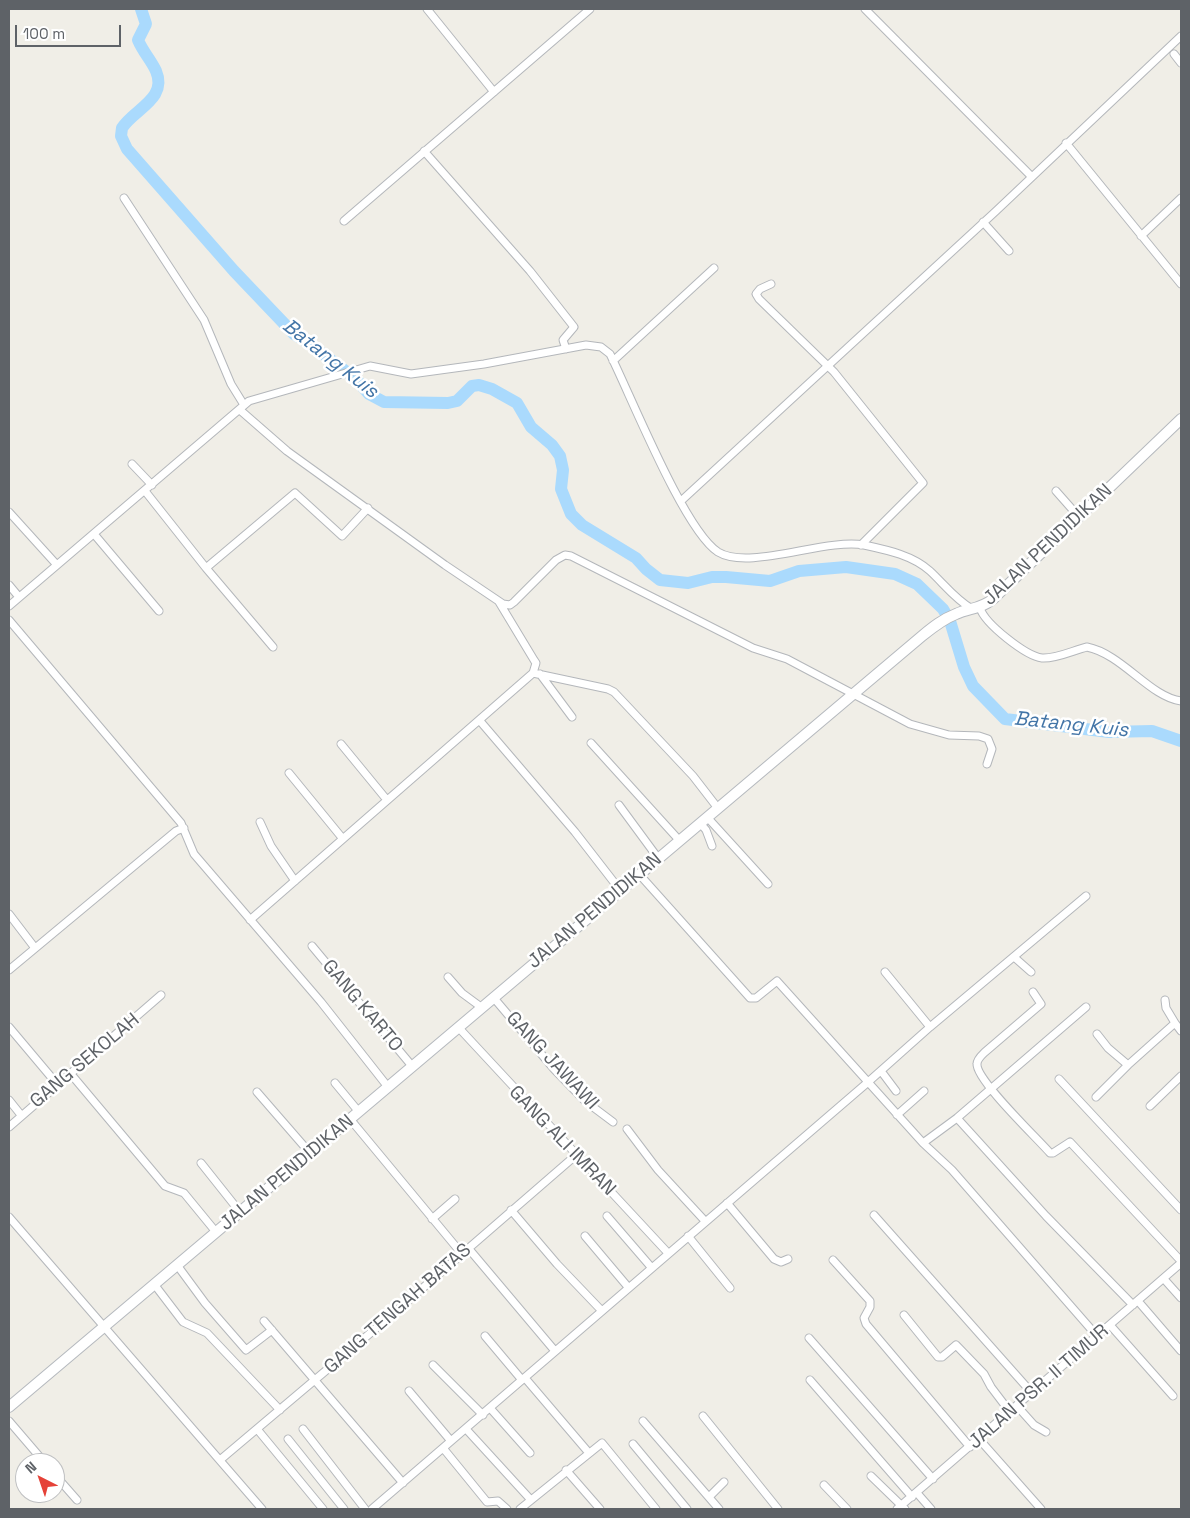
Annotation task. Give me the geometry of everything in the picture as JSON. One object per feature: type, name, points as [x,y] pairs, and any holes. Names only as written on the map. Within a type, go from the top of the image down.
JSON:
[{"type":"main road","name":"JALAN PENDIDIKAN","points":[[9,1407],[679,840],[706,823],[717,807],[940,621],[957,613],[976,609],[993,599],[1181,419]]},
{"type":"street","points":[[427,9],[494,92]]},
{"type":"street","points":[[344,221],[590,9]]},
{"type":"street","points":[[865,9],[1031,176]]},
{"type":"street","points":[[681,501],[1181,36]]},
{"type":"street","points":[[1174,54],[1181,63]]},
{"type":"street","points":[[1066,143],[1181,284]]},
{"type":"street","points":[[424,151],[530,271],[574,326],[563,340],[566,349]]},
{"type":"street","points":[[124,198],[204,320],[242,407],[287,451],[499,602],[510,605],[556,560],[565,555],[571,556],[753,648],[787,659],[852,695],[920,728],[949,735],[979,736],[988,739],[992,748],[987,764]]},
{"type":"street","points":[[1141,236],[1181,198]]},
{"type":"street","points":[[983,222],[1009,251]]},
{"type":"street","points":[[613,361],[714,268]]},
{"type":"street","points":[[770,284],[758,290],[756,294],[759,299],[828,366],[923,483],[861,545]]},
{"type":"street","points":[[9,606],[249,402],[370,366],[411,374],[586,345],[602,347],[606,350],[681,501],[709,543],[719,552],[731,557],[764,556],[814,548],[861,545],[895,553],[916,561],[976,609],[991,625],[1036,656],[1047,658],[1087,647],[1092,648],[1107,654],[1164,696],[1172,700],[1181,701]]},
{"type":"street","points":[[132,464],[152,485]]},
{"type":"street","points":[[145,491],[206,568],[273,647]]},
{"type":"street","points":[[1056,491],[1079,517]]},
{"type":"street","points":[[206,568],[294,493],[342,536],[368,508]]},
{"type":"street","points":[[9,512],[57,564]]},
{"type":"street","points":[[94,534],[158,611]]},
{"type":"street","points":[[9,585],[19,597]]},
{"type":"street","points":[[499,602],[536,670],[572,717]]},
{"type":"street","points":[[9,620],[184,828],[194,854],[321,1002],[388,1087]]},
{"type":"street","points":[[250,920],[536,670]]},
{"type":"street","points":[[536,670],[614,692],[693,776],[717,807]]},
{"type":"street","points":[[480,720],[575,832],[620,890]]},
{"type":"street","points":[[592,743],[679,840]]},
{"type":"street","points":[[341,744],[387,800]]},
{"type":"street","points":[[289,773],[343,839]]},
{"type":"street","points":[[619,805],[658,858]]},
{"type":"street","points":[[260,822],[271,846],[295,881]]},
{"type":"street","points":[[706,823],[712,846]]},
{"type":"street","points":[[706,823],[768,884]]},
{"type":"street","points":[[9,970],[176,832],[184,828]]},
{"type":"street","points":[[639,874],[750,998],[756,998],[777,981],[922,1144],[952,1170],[1097,1336]]},
{"type":"street","points":[[372,1509],[930,1027],[1086,896]]},
{"type":"street","points":[[9,914],[35,948]]},
{"type":"street","name":"GANG KARTO","points":[[312,946],[412,1066]]},
{"type":"street","points":[[1014,957],[1032,972]]},
{"type":"street","points":[[885,972],[930,1027]]},
{"type":"street","points":[[448,977],[462,992],[481,1007]]},
{"type":"street","points":[[1033,992],[1042,1004],[978,1060],[977,1068],[990,1090],[1050,1153],[1053,1153],[1068,1142],[1070,1143],[1181,1264]]},
{"type":"street","name":"GANG SEKOLAH","points":[[9,1127],[161,995]]},
{"type":"street","name":"GANG JAWAWI","points":[[493,997],[554,1069],[599,1113],[609,1117],[613,1122]]},
{"type":"street","points":[[1165,1000],[1166,1008],[1181,1031]]},
{"type":"street","points":[[922,1144],[957,1118],[1086,1007]]},
{"type":"street","points":[[1096,1097],[1175,1023]]},
{"type":"street","points":[[9,1027],[57,1084]]},
{"type":"street","name":"GANG ALI IMRAN","points":[[458,1027],[575,1156],[584,1161],[668,1253]]},
{"type":"street","points":[[1097,1034],[1108,1048],[1128,1065]]},
{"type":"street","points":[[881,1071],[896,1091]]},
{"type":"street","points":[[70,1074],[165,1186],[184,1193],[216,1232]]},
{"type":"street","points":[[1150,1106],[1181,1076]]},
{"type":"street","points":[[1059,1079],[1181,1210]]},
{"type":"street","points":[[335,1083],[354,1116],[432,1219],[462,1254]]},
{"type":"street","points":[[897,1116],[924,1091]]},
{"type":"street","points":[[257,1092],[310,1153]]},
{"type":"street","points":[[9,1100],[21,1115]]},
{"type":"street","points":[[957,1118],[1065,1236],[1181,1350]]},
{"type":"street","points":[[627,1129],[658,1170],[705,1221]]},
{"type":"street","name":"GANG TENGAH BATAS","points":[[220,1460],[469,1249],[511,1210],[575,1156]]},
{"type":"street","points":[[201,1163],[240,1212]]},
{"type":"street","points":[[432,1219],[455,1199]]},
{"type":"street","points":[[727,1203],[774,1259],[782,1262],[788,1259]]},
{"type":"street","points":[[511,1210],[557,1264],[601,1310]]},
{"type":"street","points":[[874,1215],[1032,1393]]},
{"type":"street","points":[[607,1216],[651,1267]]},
{"type":"street","points":[[9,1217],[262,1509]]},
{"type":"street","points":[[584,1236],[628,1287]]},
{"type":"street","points":[[688,1236],[730,1288]]},
{"type":"street","points":[[469,1249],[555,1351]]},
{"type":"street","points":[[833,1260],[870,1301],[870,1307],[864,1318],[866,1324],[970,1447]]},
{"type":"street","name":"JALAN PSR. II TIMUR","points":[[901,1508],[1181,1264]]},
{"type":"street","points":[[177,1265],[205,1303],[246,1350],[272,1330]]},
{"type":"street","points":[[1164,1279],[1181,1298]]},
{"type":"street","points":[[154,1284],[183,1322],[207,1333],[280,1410]]},
{"type":"street","points":[[904,1315],[938,1357],[941,1357],[956,1345],[984,1374],[991,1387],[1010,1412]]},
{"type":"street","points":[[264,1321],[316,1379],[403,1483]]},
{"type":"street","points":[[1110,1326],[1173,1396]]},
{"type":"street","points":[[485,1336],[589,1453]]},
{"type":"street","points":[[808,1338],[933,1479]]},
{"type":"street","points":[[433,1365],[483,1415]]},
{"type":"street","points":[[810,1380],[914,1495],[932,1509]]},
{"type":"street","points":[[409,1391],[451,1441]]},
{"type":"street","points":[[1017,1406],[1034,1425],[1046,1432]]},
{"type":"street","points":[[490,1408],[530,1453]]},
{"type":"street","points":[[703,1416],[778,1509]]},
{"type":"street","points":[[9,1421],[36,1453]]},
{"type":"street","points":[[643,1421],[719,1509]]},
{"type":"street","points":[[257,1429],[323,1509]]},
{"type":"street","points":[[303,1429],[365,1509]]},
{"type":"street","points":[[466,1429],[531,1500]]},
{"type":"street","points":[[288,1439],[344,1509]]},
{"type":"street","points":[[979,1439],[1041,1509]]},
{"type":"street","points":[[520,1509],[566,1470],[602,1443],[656,1509]]},
{"type":"street","points":[[633,1444],[687,1509]]},
{"type":"street","points":[[443,1448],[487,1502],[498,1501],[507,1509]]},
{"type":"street","points":[[566,1470],[600,1509]]},
{"type":"street","points":[[871,1476],[901,1508]]},
{"type":"street","points":[[710,1497],[724,1482]]},
{"type":"street","points":[[824,1485],[847,1509]]},
{"type":"street","points":[[65,1486],[77,1500]]},
{"type":"waterway","name":"Batang Kuis","points":[[141,9],[146,24],[138,40],[156,71],[158,81],[154,96],[122,128],[121,136],[127,149],[234,271],[294,334],[356,379],[369,394],[384,402],[448,403],[457,401],[472,386],[479,385],[492,389],[517,403],[531,427],[552,445],[560,456],[563,470],[561,489],[571,514],[582,525],[636,558],[660,580],[688,583],[712,577],[726,577],[770,581],[799,571],[846,567],[895,574],[917,584],[943,609],[950,621],[964,667],[973,686],[1005,719],[1109,732],[1152,731],[1181,741]]}]
